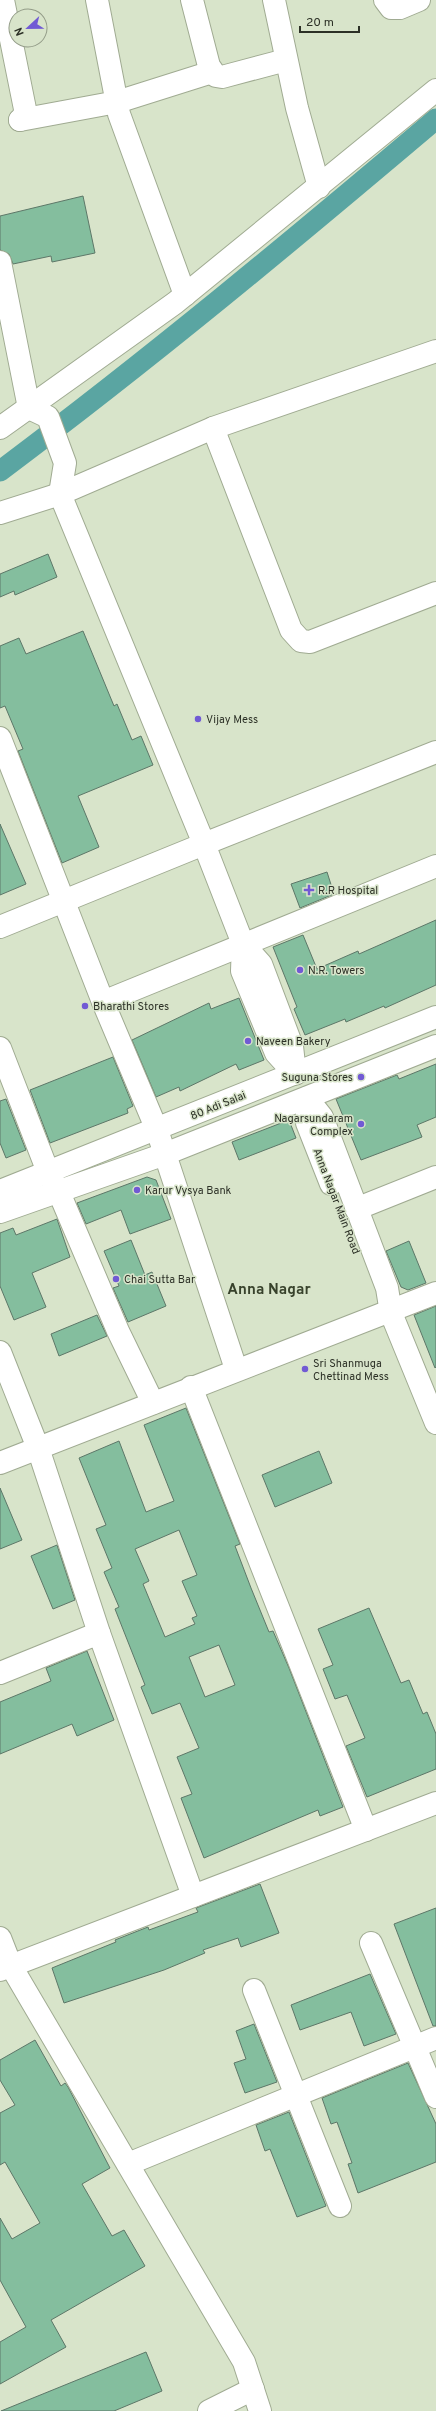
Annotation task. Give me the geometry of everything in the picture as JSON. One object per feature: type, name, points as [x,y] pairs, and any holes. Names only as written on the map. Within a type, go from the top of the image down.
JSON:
[{"type":"street","points":[[3,0],[25,109],[24,117],[20,120],[117,102],[212,72],[222,77],[286,60]]},
{"type":"street","points":[[97,0],[119,114],[185,295]]},
{"type":"street","points":[[192,0],[212,72]]},
{"type":"street","points":[[274,0],[286,60],[319,187]]},
{"type":"street","points":[[385,0],[392,8],[400,8],[419,0]]},
{"type":"street","points":[[0,428],[38,412],[319,187],[436,90]]},
{"type":"street","points":[[0,262],[38,412],[65,463],[60,494],[204,844],[243,944],[261,964],[292,1046],[294,1074],[307,1098]]},
{"type":"street","points":[[0,513],[60,494],[213,428],[436,351]]},
{"type":"street","points":[[213,428],[291,630],[301,641],[310,642],[436,593]]},
{"type":"street","points":[[0,738],[66,902],[103,1002],[157,1130],[236,1369]]},
{"type":"street","points":[[0,927],[66,902],[204,844],[436,752]]},
{"type":"street","points":[[103,1002],[436,866]]},
{"type":"street","name":"80 Adi Salai","points":[[0,1212],[53,1181],[157,1130],[436,1017]]},
{"type":"street","name":"80 Adi Salai","points":[[0,1191],[53,1181],[165,1154],[436,1046]]},
{"type":"street","points":[[0,1048],[53,1181],[118,1331],[152,1402]]},
{"type":"street","name":"Anna Nagar Main Road","points":[[307,1098],[322,1117],[387,1288],[391,1312],[436,1423]]},
{"type":"street","name":"Anna Nagar Main Road","points":[[307,1098],[307,1123],[374,1293],[391,1312]]},
{"type":"street","points":[[356,1209],[436,1177]]},
{"type":"street","points":[[0,1463],[236,1369],[391,1312],[436,1293]]},
{"type":"street","points":[[1,1357],[38,1448],[100,1633],[193,1896]]},
{"type":"street","points":[[191,1387],[366,1830]]},
{"type":"street","points":[[0,1673],[100,1633]]},
{"type":"street","points":[[5,1968],[436,1803]]},
{"type":"street","points":[[0,1938],[5,1968],[128,2164],[244,2362],[260,2411]]},
{"type":"street","points":[[371,1943],[436,2097]]},
{"type":"street","points":[[254,1990],[340,2206]]},
{"type":"street","points":[[128,2164],[436,2038]]},
{"type":"street","points":[[209,2411],[253,2389]]},
{"type":"building","points":[[83,196],[95,253],[52,262],[51,256],[13,264],[9,254],[0,250],[0,216]]},
{"type":"building","points":[[48,554],[57,577],[15,595],[14,591],[0,597],[0,574]]},
{"type":"building","points":[[83,631],[114,706],[117,704],[132,740],[141,736],[153,765],[78,796],[99,847],[62,863],[18,751],[23,749],[5,706],[0,708],[0,646],[19,638],[26,654]]},
{"type":"building","points":[[0,824],[26,884],[0,895]]},
{"type":"building","points":[[327,872],[334,894],[300,908],[291,884]]},
{"type":"building","points":[[436,920],[436,985],[385,1008],[384,1006],[346,1022],[345,1019],[305,1035],[294,1009],[297,1007],[273,947],[303,935],[317,969],[358,951],[359,954]]},
{"type":"building","points":[[239,998],[264,1060],[239,1070],[236,1064],[180,1091],[179,1087],[156,1097],[132,1040],[209,1003],[211,1009]]},
{"type":"building","points":[[113,1057],[133,1106],[127,1109],[128,1113],[50,1143],[30,1090]]},
{"type":"building","points":[[436,1064],[436,1117],[417,1125],[422,1137],[361,1160],[336,1099],[397,1075],[399,1079]]},
{"type":"building","points":[[6,1099],[26,1150],[6,1158],[0,1143],[0,1101]]},
{"type":"building","points":[[289,1120],[296,1138],[239,1160],[232,1142]]},
{"type":"building","points":[[147,1177],[156,1180],[171,1219],[130,1234],[121,1210],[86,1224],[77,1203]]},
{"type":"building","points":[[57,1219],[70,1257],[32,1273],[46,1307],[14,1320],[0,1286],[0,1233],[13,1228],[16,1235]]},
{"type":"building","points":[[131,1240],[145,1275],[152,1272],[166,1306],[128,1322],[113,1288],[119,1286],[104,1251]]},
{"type":"building","points":[[409,1241],[426,1283],[408,1290],[401,1287],[386,1251]]},
{"type":"building","points":[[436,1306],[436,1367],[435,1368],[414,1315]]},
{"type":"building","points":[[97,1315],[107,1336],[59,1356],[51,1334]]},
{"type":"building","points":[[186,1408],[240,1544],[235,1546],[251,1588],[269,1632],[273,1631],[289,1668],[343,1807],[320,1816],[318,1810],[204,1858],[181,1798],[192,1794],[177,1757],[199,1748],[180,1703],[152,1714],[141,1687],[145,1685],[115,1609],[119,1607],[104,1572],[112,1568],[96,1529],[106,1525],[79,1458],[119,1441],[146,1512],[174,1501],[144,1425]],"holes":[[[179,1530],[197,1575],[182,1581],[197,1616],[192,1618],[195,1624],[165,1637],[143,1584],[149,1581],[135,1549]],[[219,1645],[235,1685],[205,1697],[189,1657]]]},
{"type":"building","points":[[319,1451],[332,1483],[275,1507],[262,1475]]},
{"type":"building","points":[[0,1488],[22,1540],[0,1549]]},
{"type":"building","points":[[57,1545],[75,1600],[53,1609],[31,1556]]},
{"type":"building","points":[[369,1608],[401,1683],[409,1680],[423,1714],[427,1712],[436,1734],[436,1769],[367,1797],[346,1746],[365,1738],[347,1695],[335,1699],[323,1669],[333,1665],[318,1629]]},
{"type":"building","points":[[87,1651],[114,1720],[77,1736],[72,1724],[0,1754],[0,1702],[51,1681],[46,1668]]},
{"type":"building","points":[[260,1884],[279,1933],[241,1947],[238,1938],[203,1950],[205,1953],[164,1970],[64,2003],[52,1968],[116,1942],[115,1940],[148,1927],[149,1930],[198,1912],[196,1908]]},
{"type":"building","points":[[436,1908],[436,2026],[433,2026],[394,1924]]},
{"type":"building","points":[[370,1974],[396,2034],[364,2046],[351,2012],[300,2030],[291,2005]]},
{"type":"building","points":[[254,2024],[277,2082],[245,2093],[234,2063],[246,2059],[236,2031]]},
{"type":"building","points":[[35,2040],[61,2086],[65,2083],[68,2087],[110,2168],[82,2184],[112,2236],[124,2230],[145,2266],[51,2320],[66,2347],[0,2384],[0,2342],[26,2327],[0,2280],[0,2218],[12,2239],[40,2223],[5,2162],[0,2165],[0,2113],[15,2105],[0,2080],[0,2060]]},
{"type":"building","points":[[408,2063],[436,2124],[436,2162],[358,2193],[348,2164],[352,2163],[337,2122],[331,2124],[322,2098]]},
{"type":"building","points":[[289,2112],[326,2206],[297,2217],[270,2149],[265,2151],[256,2125]]},
{"type":"building","points":[[146,2352],[162,2391],[114,2411],[1,2411]]},
{"type":"waterway","points":[[0,471],[111,386],[221,298],[436,119]]},
{"type":"place","name":"Vijay Mess","points":[[198,719]]},
{"type":"place","name":"R.R Hospital","points":[[309,890]]},
{"type":"place","name":"N.R. Towers","points":[[300,970]]},
{"type":"place","name":"Bharathi Stores","points":[[85,1006]]},
{"type":"place","name":"Naveen Bakery","points":[[248,1041]]},
{"type":"place","name":"Suguna Stores","points":[[361,1077]]},
{"type":"place","name":"Nagarsundaram Complex","points":[[361,1124]]},
{"type":"place","name":"Karur Vysya Bank","points":[[137,1190]]},
{"type":"place","name":"Chai Sutta Bar","points":[[116,1279]]},
{"type":"place","name":"Sri Shanmuga Chettinad Mess","points":[[305,1369]]},
{"type":"district","name":"Anna Nagar","points":[[269,1289]]}]
